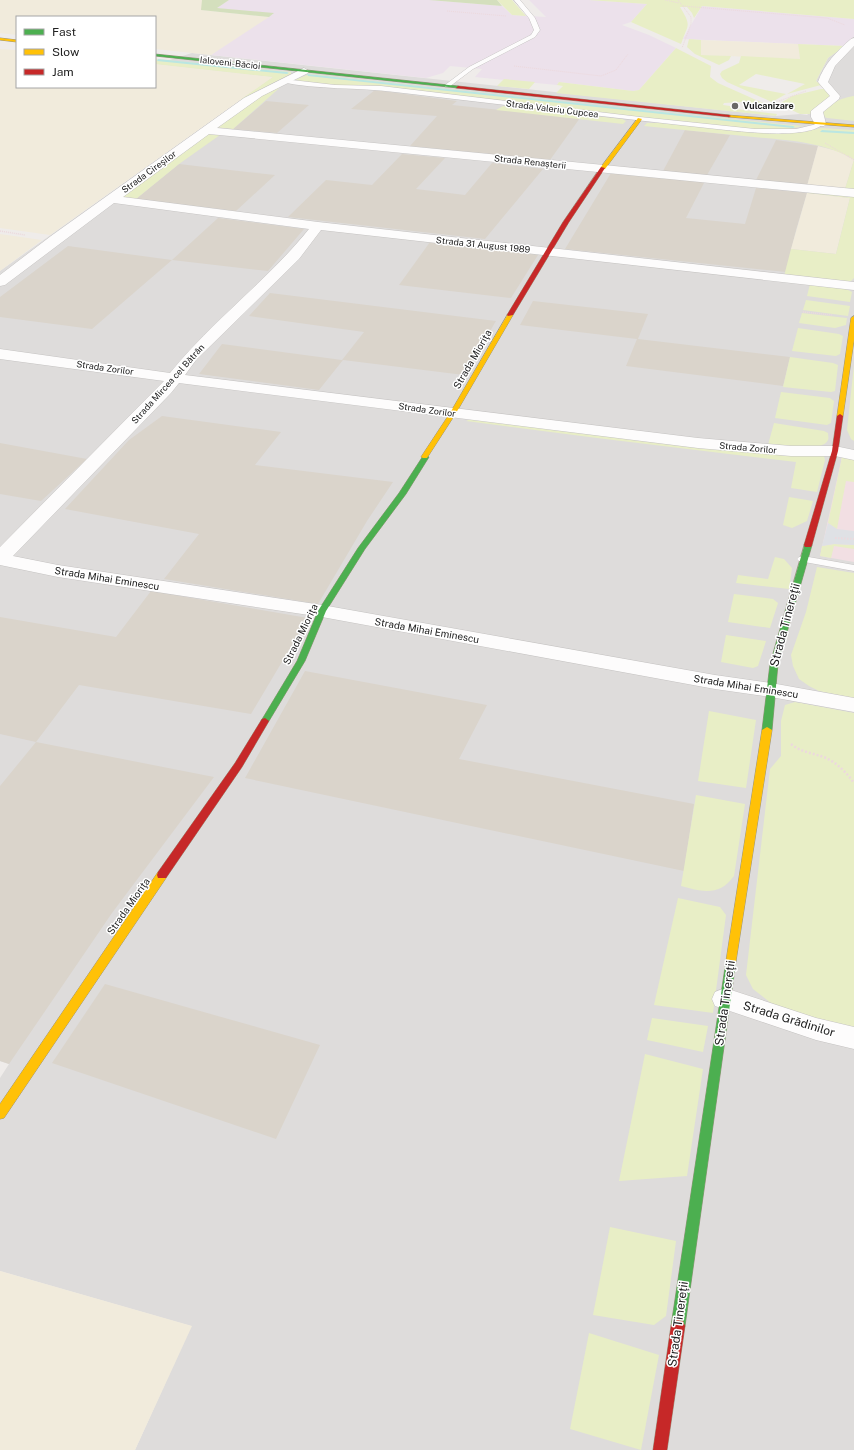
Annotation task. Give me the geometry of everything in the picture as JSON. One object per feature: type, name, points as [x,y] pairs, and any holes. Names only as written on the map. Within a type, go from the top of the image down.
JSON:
[{"type":"street","points":[[0,39],[16,41]]},
{"type":"street","points":[[820,124],[816,117],[817,111],[834,99],[835,96],[826,87],[823,82],[824,78],[834,60],[854,42]]},
{"type":"street","name":"Ialoveni-Băcioi","points":[[156,55],[304,71]]},
{"type":"street","name":"Strada Cireşilor","points":[[0,282],[206,130],[258,94],[304,71]]},
{"type":"street","name":"Strada Valeriu Cupcea","points":[[304,71],[741,117],[854,126]]},
{"type":"street","name":"Strada Mioriţa","points":[[0,1114],[119,938],[239,765],[301,661],[322,611],[362,548],[402,494],[453,413],[566,221],[587,189],[640,119]]},
{"type":"street","name":"Strada Renaşterii","points":[[206,130],[854,193]]},
{"type":"street","name":"Strada 31 August 1989","points":[[112,199],[318,226],[854,286]]},
{"type":"street","name":"Strada Mircea cel Bătrân","points":[[0,558],[175,378],[191,357],[294,256],[318,226]]},
{"type":"street","name":"Strada Tinereţii","points":[[660,1450],[725,999],[767,730],[774,664],[803,559],[836,452],[854,318]]},
{"type":"street","name":"Strada Zorilor","points":[[0,354],[175,378],[698,443],[791,451],[836,452],[854,455]]},
{"type":"street","name":"Strada Mihai Eminescu","points":[[0,558],[58,571],[322,611],[715,682],[771,690],[854,705]]},
{"type":"street","name":"Strada Grădinilor","points":[[725,999],[816,1029],[854,1038]]},
{"type":"lane","points":[[447,86],[471,68],[533,36],[537,30],[532,18],[517,0]]},
{"type":"lane","name":"Strada Valeriu Cupcea","points":[[283,81],[335,87],[381,88],[640,119],[768,131],[806,129],[820,124]]},
{"type":"lane","points":[[803,559],[854,568]]},
{"type":"path","points":[[665,0],[680,3]]},
{"type":"path","points":[[678,0],[691,17],[691,24],[682,48]]},
{"type":"path","points":[[683,6],[827,18],[835,20],[846,26]]},
{"type":"path","points":[[447,11],[532,18]]},
{"type":"path","points":[[484,61],[601,76],[616,70],[628,54]]},
{"type":"path","points":[[776,102],[796,94],[826,87]]},
{"type":"path","points":[[803,312],[832,315]]},
{"type":"path","points":[[767,730],[789,742],[800,752],[826,759],[848,774],[854,783]]},
{"type":"shaded area","points":[[0,0],[202,0],[202,10],[269,17],[211,55],[156,49],[156,16],[16,16],[16,35],[0,33]]},
{"type":"shaded area","points":[[229,0],[429,0],[502,6],[512,15],[546,17],[529,0],[589,0],[647,4],[631,22],[622,25],[649,35],[676,48],[639,90],[633,91],[559,82],[557,85],[475,77],[482,69],[450,66],[443,73],[426,78],[211,55],[273,14],[216,8]]},
{"type":"shaded area","points":[[702,6],[854,19],[854,37],[845,46],[683,39]]},
{"type":"shaded area","points":[[854,37],[854,1450],[135,1450],[191,1326],[0,1271],[0,1078],[9,1064],[0,1061],[0,271],[273,77],[157,64],[192,53],[776,116],[800,114],[807,115],[832,95],[816,81],[828,58]]},
{"type":"shaded area","points":[[701,40],[798,44],[800,59],[701,55]]},
{"type":"shaded area","points":[[0,49],[16,50],[16,88],[156,88],[156,64],[273,77],[50,235],[0,228]]},
{"type":"shaded area","points":[[375,90],[457,101],[452,105],[580,118],[550,160],[410,146],[437,116],[351,109]]},
{"type":"shaded area","points":[[266,101],[309,105],[277,133],[233,129]]},
{"type":"shaded area","points":[[685,130],[730,135],[707,175],[663,171]]},
{"type":"shaded area","points":[[776,140],[818,146],[807,186],[756,180]]},
{"type":"shaded area","points":[[818,146],[841,152],[854,160],[845,189],[807,186]]},
{"type":"shaded area","points":[[402,154],[445,158],[416,189],[465,195],[492,163],[543,169],[485,239],[288,217],[326,180],[372,185]]},
{"type":"shaded area","points":[[179,164],[275,175],[236,211],[136,199]]},
{"type":"shaded area","points":[[611,173],[705,181],[686,218],[745,224],[756,188],[807,193],[786,272],[565,249]]},
{"type":"shaded area","points":[[807,193],[850,198],[836,254],[791,249]]},
{"type":"shaded area","points":[[218,218],[304,229],[268,271],[172,260]]},
{"type":"shaded area","points":[[0,234],[42,240],[0,271]]},
{"type":"shaded area","points":[[430,242],[538,255],[511,298],[399,285]]},
{"type":"shaded area","points":[[68,246],[172,260],[92,329],[0,317],[0,297]]},
{"type":"shaded area","points":[[270,293],[496,321],[464,375],[343,360],[319,390],[199,374],[222,344],[342,360],[364,332],[249,316]]},
{"type":"shaded area","points":[[533,301],[648,314],[638,339],[790,357],[783,386],[626,366],[637,339],[520,325]]},
{"type":"shaded area","points":[[162,416],[281,432],[255,465],[393,482],[367,521],[318,604],[164,579],[199,534],[65,509],[129,440]]},
{"type":"shaded area","points":[[0,443],[87,459],[41,501],[0,494]]},
{"type":"shaded area","points":[[842,457],[854,459],[854,562],[820,556]]},
{"type":"shaded area","points":[[828,523],[837,529],[854,531],[854,545],[834,544],[822,546]]},
{"type":"shaded area","points":[[151,591],[308,618],[251,714],[79,685],[36,742],[0,734],[0,617],[116,637]]},
{"type":"shaded area","points":[[305,671],[487,705],[459,759],[694,804],[684,871],[245,778]]},
{"type":"shaded area","points":[[36,742],[214,777],[112,913],[9,1064],[0,1061],[0,786]]},
{"type":"shaded area","points":[[105,984],[320,1045],[276,1139],[52,1063]]},
{"type":"shaded area","points":[[0,1271],[192,1326],[135,1450],[0,1450]]},
{"type":"green space","points":[[202,0],[229,0],[217,8],[274,13],[269,17],[201,10]]},
{"type":"green space","points":[[429,0],[497,0],[502,6]]},
{"type":"green space","points":[[497,0],[512,0],[526,16],[512,15]]},
{"type":"green space","points":[[589,0],[854,0],[854,19],[702,6],[694,18],[687,7],[680,7],[688,25],[681,44],[631,22],[647,4]]},
{"type":"green space","points":[[689,39],[701,40],[701,55],[731,56],[729,60],[719,65],[695,54],[687,47]]},
{"type":"green space","points":[[798,44],[845,46],[828,58],[816,81],[821,85],[787,94],[805,84],[756,74],[739,85],[786,94],[772,102],[727,82],[720,74],[722,71],[739,63],[741,56],[800,59]]},
{"type":"green space","points":[[676,48],[711,66],[710,77],[718,83],[767,106],[742,102],[724,103],[723,105],[737,107],[736,109],[777,114],[776,116],[556,93],[563,86],[557,85],[559,82],[633,91],[639,90]]},
{"type":"green space","points":[[156,59],[291,72],[291,75],[240,100],[273,77],[156,64]]},
{"type":"green space","points":[[310,74],[803,126],[789,129],[760,130],[294,80]]},
{"type":"green space","points":[[504,79],[535,82],[529,89],[497,86]]},
{"type":"green space","points":[[285,83],[233,129],[215,127],[263,93]]},
{"type":"green space","points":[[826,89],[832,95],[810,114],[800,114],[779,104],[792,96]]},
{"type":"green space","points":[[854,96],[854,121],[827,118],[820,115],[822,111],[835,102]]},
{"type":"green space","points":[[503,106],[622,119],[626,121],[623,124],[496,110]]},
{"type":"green space","points":[[647,123],[733,130],[803,132],[821,128],[854,130],[854,160],[842,153],[828,148],[800,142],[644,126]]},
{"type":"green space","points":[[206,133],[220,135],[179,164],[136,199],[119,197]]},
{"type":"green space","points":[[854,160],[854,189],[845,189]]},
{"type":"green space","points":[[807,193],[854,196],[854,278],[851,281],[842,282],[784,276],[791,249],[836,254],[850,198]]},
{"type":"green space","points":[[810,284],[846,289],[852,292],[850,302],[807,296]]},
{"type":"green space","points":[[806,300],[850,306],[848,316],[803,310]]},
{"type":"green space","points":[[802,313],[847,318],[846,325],[835,328],[799,323]]},
{"type":"green space","points":[[798,328],[839,334],[843,336],[840,354],[836,356],[792,351]]},
{"type":"green space","points":[[790,357],[838,365],[835,391],[831,392],[783,387]]},
{"type":"green space","points":[[854,365],[854,441],[851,439],[847,430]]},
{"type":"green space","points":[[781,392],[830,398],[834,401],[831,423],[827,425],[775,418]]},
{"type":"green space","points":[[471,419],[818,454],[824,456],[825,460],[817,492],[791,488],[796,462],[466,421]]},
{"type":"green space","points":[[774,423],[824,431],[828,433],[828,439],[824,444],[810,448],[768,445]]},
{"type":"green space","points":[[842,457],[854,459],[854,482],[846,481],[837,529],[828,523]]},
{"type":"green space","points":[[789,497],[813,501],[807,521],[792,528],[783,525]]},
{"type":"green space","points":[[834,544],[854,545],[854,549],[834,546],[831,558],[820,556],[822,546]]},
{"type":"green space","points":[[775,557],[784,559],[792,568],[789,589],[736,583],[738,575],[768,579]]},
{"type":"green space","points":[[817,567],[854,573],[854,698],[819,691],[809,686],[799,679],[793,666],[791,655],[806,612]]},
{"type":"green space","points":[[734,594],[773,599],[778,603],[770,628],[728,622]]},
{"type":"green space","points":[[726,635],[766,641],[758,666],[753,668],[721,662]]},
{"type":"green space","points":[[795,702],[854,713],[854,1028],[776,1007],[753,989],[746,975],[770,769],[781,756],[781,721],[785,705]]},
{"type":"green space","points":[[709,711],[756,720],[746,788],[698,781]]},
{"type":"green space","points":[[696,795],[745,804],[734,876],[723,887],[717,890],[703,891],[681,886]]},
{"type":"green space","points":[[678,898],[720,907],[726,915],[713,1013],[654,1005]]},
{"type":"green space","points":[[652,1018],[708,1026],[703,1052],[647,1040]]},
{"type":"green space","points":[[645,1054],[703,1069],[687,1176],[619,1181]]},
{"type":"green space","points":[[610,1227],[676,1241],[666,1316],[654,1325],[593,1315]]},
{"type":"green space","points":[[589,1333],[659,1355],[641,1450],[570,1429]]},
{"type":"waterway","points":[[158,60],[287,73]]},
{"type":"waterway","points":[[308,75],[793,127]]},
{"type":"waterway","points":[[822,131],[854,133]]},
{"type":"traffic: fast","points":[[156,55],[458,87]]},
{"type":"traffic: fast","points":[[265,721],[301,661],[322,611],[362,548],[402,494],[425,457]]},
{"type":"traffic: fast","points":[[767,730],[774,664],[808,545]]},
{"type":"traffic: fast","points":[[678,1326],[731,961]]},
{"type":"traffic: slow","points":[[0,39],[16,41]]},
{"type":"traffic: slow","points":[[729,116],[854,126]]},
{"type":"traffic: slow","points":[[603,168],[640,119]]},
{"type":"traffic: slow","points":[[425,457],[453,413],[510,315]]},
{"type":"traffic: slow","points":[[840,416],[854,318]]},
{"type":"traffic: slow","points":[[731,961],[767,730]]},
{"type":"traffic: slow","points":[[0,1114],[162,875]]},
{"type":"traffic: jam","points":[[458,87],[729,116]]},
{"type":"traffic: jam","points":[[510,315],[566,222],[603,168]]},
{"type":"traffic: jam","points":[[808,545],[835,451],[840,416]]},
{"type":"traffic: jam","points":[[162,875],[239,765],[265,721]]},
{"type":"traffic: jam","points":[[660,1450],[678,1326]]},
{"type":"place","name":"Vulcanizare","points":[[735,106]]}]
